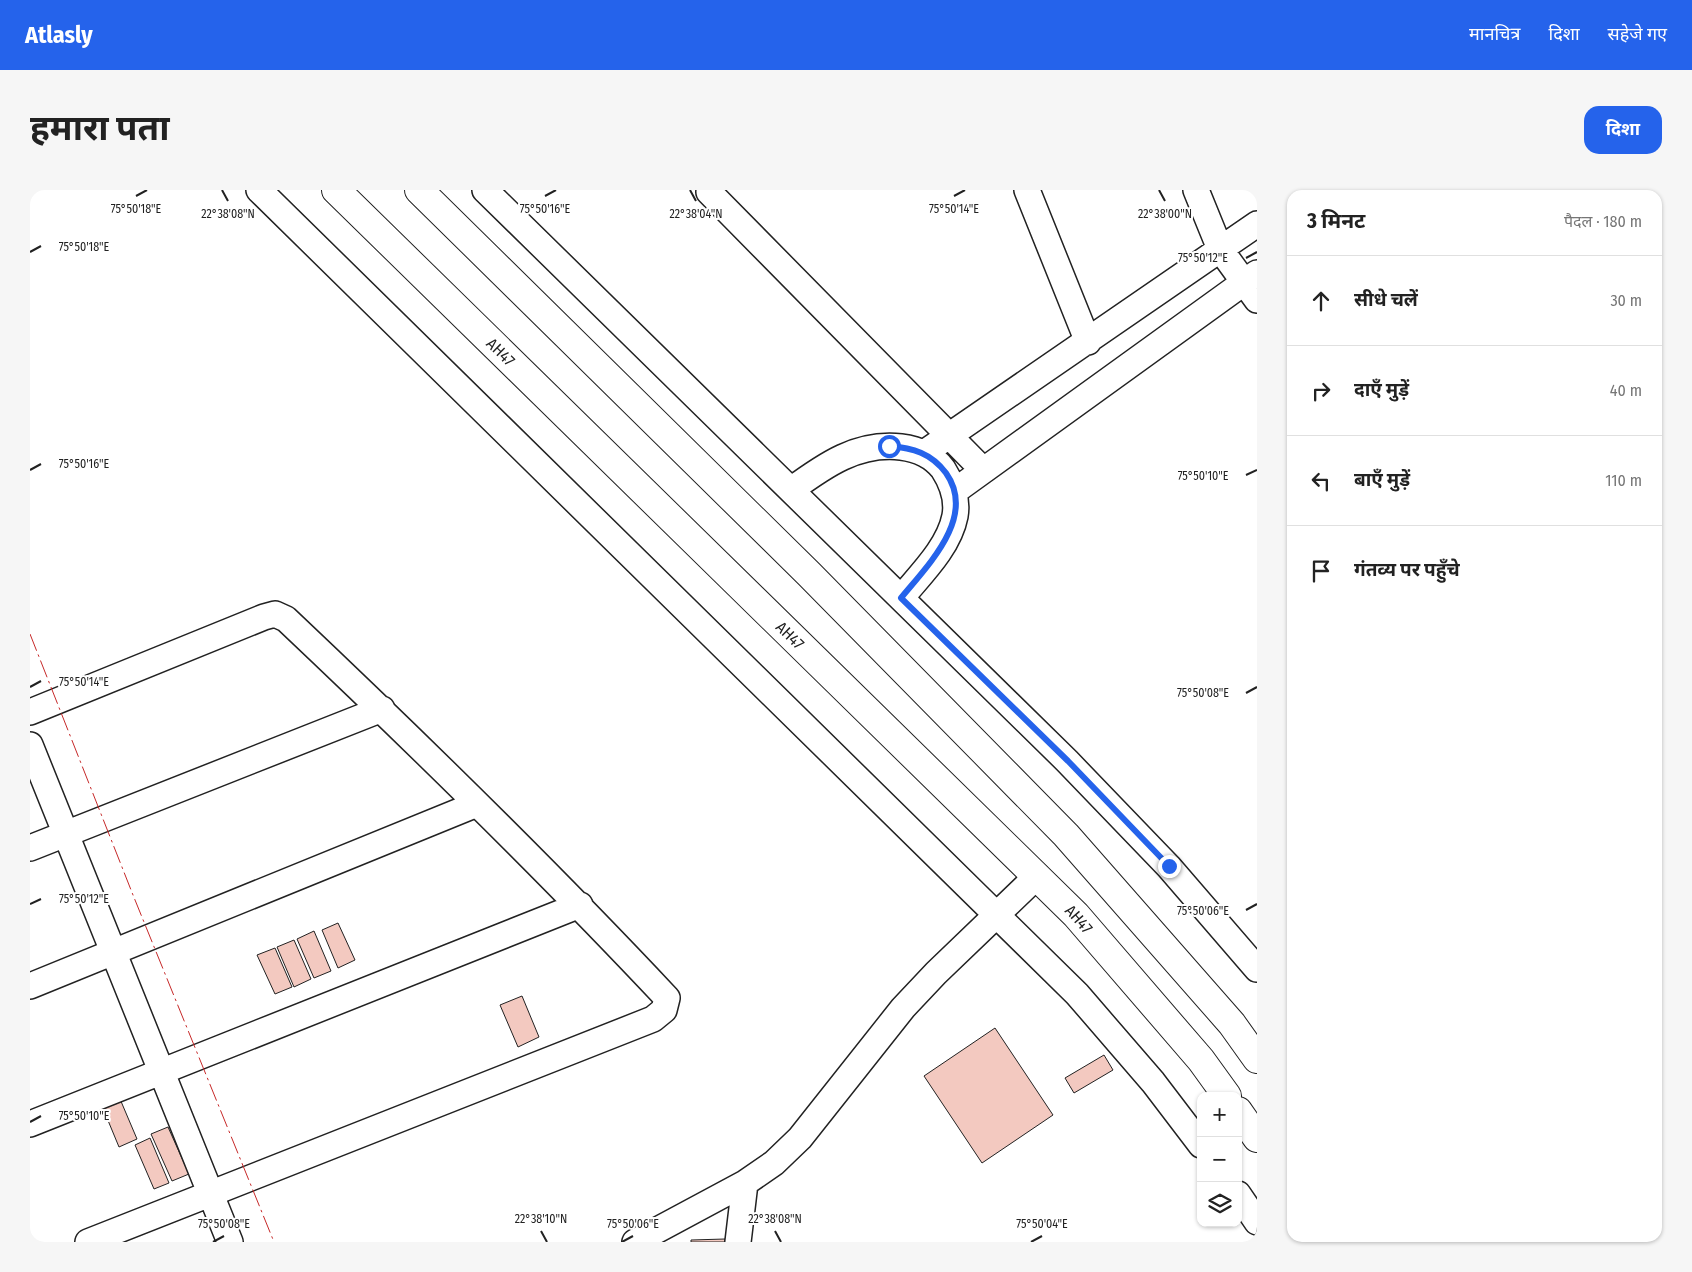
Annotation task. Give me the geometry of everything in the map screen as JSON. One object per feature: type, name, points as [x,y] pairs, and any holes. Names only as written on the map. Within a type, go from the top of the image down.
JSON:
[{"type":"highway","name":"AH47","points":[[336,190],[1036,876],[1088,930],[1201,1060],[1224,1092]]},
{"type":"highway","points":[[419,190],[809,574],[1066,835],[1232,1024],[1257,1058]]},
{"type":"highway","points":[[1242,1117],[1257,1138]]},
{"type":"street","points":[[258,190],[998,914],[1077,994],[1153,1082],[1197,1140]]},
{"type":"street","points":[[485,190],[1068,761],[1169,866],[1257,969]]},
{"type":"street","points":[[1027,190],[1088,342]]},
{"type":"street","points":[[954,491],[1253,285],[1220,249],[1196,190]]},
{"type":"street","points":[[709,192],[984,470]]},
{"type":"street","points":[[924,453],[1257,224]]},
{"type":"street","points":[[791,490],[834,461],[872,446],[909,448],[924,453],[939,464],[954,491],[955,515],[948,535],[901,598]]},
{"type":"street","points":[[30,712],[275,614],[286,619],[382,709],[580,905],[667,998],[664,1010],[654,1019],[88,1242]]},
{"type":"street","points":[[30,848],[382,709]]},
{"type":"street","points":[[30,746],[209,1194],[230,1242]]},
{"type":"street","points":[[30,986],[477,804]]},
{"type":"street","points":[[635,1242],[745,1183],[774,1163],[800,1138],[903,1008],[936,972],[1036,876]]},
{"type":"street","points":[[30,1124],[580,905]]},
{"type":"street","points":[[738,1242],[745,1183]]},
{"type":"street","points":[[1242,1200],[1257,1222]]},
{"type":"building","points":[[338,923],[355,960],[338,968],[322,930]]},
{"type":"building","points":[[314,931],[331,971],[314,978],[297,939]]},
{"type":"building","points":[[294,940],[311,979],[294,987],[277,947]]},
{"type":"building","points":[[275,948],[292,987],[275,994],[257,955]]},
{"type":"building","points":[[522,996],[539,1037],[518,1047],[500,1005]]},
{"type":"building","points":[[995,1028],[1053,1115],[982,1163],[924,1076]]},
{"type":"building","points":[[1104,1055],[1113,1070],[1074,1093],[1065,1078]]},
{"type":"building","points":[[120,1099],[137,1139],[119,1147],[102,1106]]},
{"type":"building","points":[[168,1127],[189,1174],[172,1181],[151,1134]]},
{"type":"building","points":[[150,1138],[169,1183],[154,1189],[135,1145]]},
{"type":"building","points":[[725,1239],[725,1242],[691,1242],[691,1240]]},
{"type":"power","points":[[30,634],[133,895],[274,1242]]},
{"type":"route","points":[[889,446],[909,448],[924,453],[939,464],[949,478],[954,491],[955,515],[948,535],[901,598],[1068,761],[1169,866]]}]
